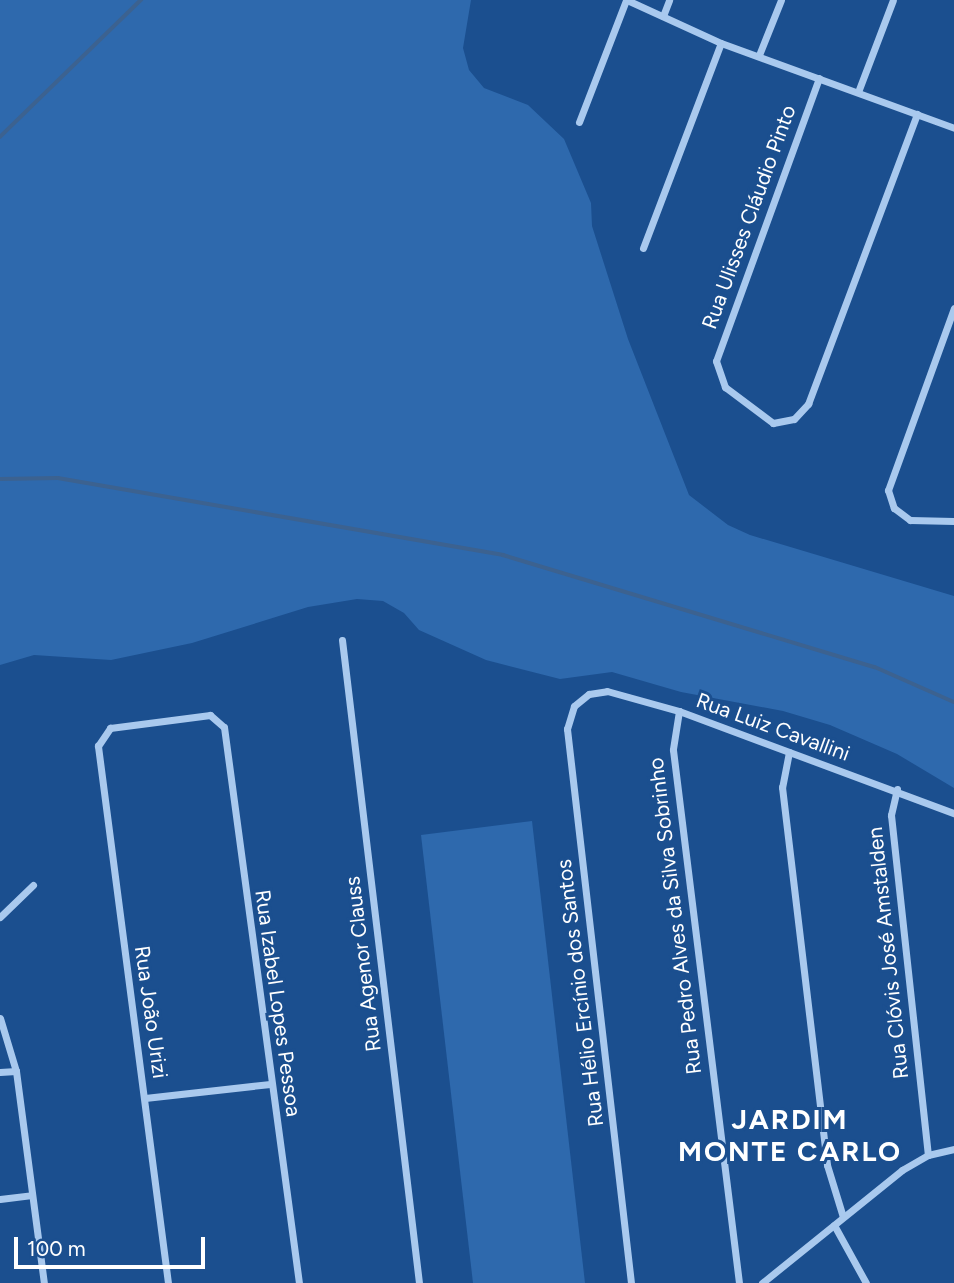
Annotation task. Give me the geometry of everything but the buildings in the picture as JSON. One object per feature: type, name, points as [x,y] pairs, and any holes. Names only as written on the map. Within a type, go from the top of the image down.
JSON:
[{"type":"street","points":[[579,122],[626,0],[721,43],[954,128]]},
{"type":"street","points":[[663,16],[669,0]]},
{"type":"street","points":[[760,55],[781,0]]},
{"type":"street","points":[[858,92],[893,0]]},
{"type":"street","points":[[643,247],[721,43]]},
{"type":"street","name":"Rua Ulisses Cláudio Pinto","points":[[819,78],[719,348],[716,368],[725,387],[773,423],[794,419],[808,404],[917,114]]},
{"type":"street","points":[[954,308],[890,480],[894,508],[910,520],[954,521]]},
{"type":"street","name":"Rua Agenor Clauss","points":[[342,640],[419,1283]]},
{"type":"street","name":"Rua Luiz Cavallini","points":[[579,701],[607,691],[679,711],[897,789],[954,813]]},
{"type":"street","name":"Rua Hélio Ercínio dos Santos","points":[[579,701],[567,729],[631,1283]]},
{"type":"street","name":"Rua Pedro Alves da Silva Sobrinho","points":[[679,711],[673,750],[739,1283]]},
{"type":"street","name":"Rua Izabel Lopes Pessoa","points":[[98,746],[110,728],[210,715],[224,727],[270,1084],[299,1283]]},
{"type":"street","name":"Rua João Urizi","points":[[98,746],[169,1283]]},
{"type":"street","points":[[789,752],[782,787],[827,1166],[844,1217]]},
{"type":"street","name":"Rua Clóvis José Amstalden","points":[[897,789],[891,815],[928,1155]]},
{"type":"street","points":[[0,917],[33,885]]},
{"type":"street","points":[[0,1018],[16,1071],[44,1283]]},
{"type":"street","points":[[0,1072],[16,1071]]},
{"type":"street","points":[[145,1098],[270,1084]]},
{"type":"street","points":[[762,1283],[902,1170],[928,1155],[954,1149]]},
{"type":"street","points":[[0,1199],[32,1195]]},
{"type":"street","points":[[835,1225],[866,1283]]},
{"type":"shaded area","points":[[0,0],[471,0],[463,48],[469,70],[484,88],[528,105],[564,139],[591,203],[592,226],[628,339],[689,495],[728,525],[750,535],[954,596],[954,788],[897,754],[830,725],[783,711],[681,692],[612,672],[560,679],[486,660],[419,630],[404,613],[383,601],[357,599],[308,607],[192,643],[111,660],[34,655],[0,665]]},
{"type":"shaded area","points":[[532,821],[585,1283],[473,1283],[421,835]]},
{"type":"waterway","points":[[0,137],[141,0]]},
{"type":"waterway","points":[[0,479],[58,478],[503,555],[875,667],[954,702]]},
{"type":"district","name":"JARDIM MONTE CARLO","points":[[790,1135]]}]
